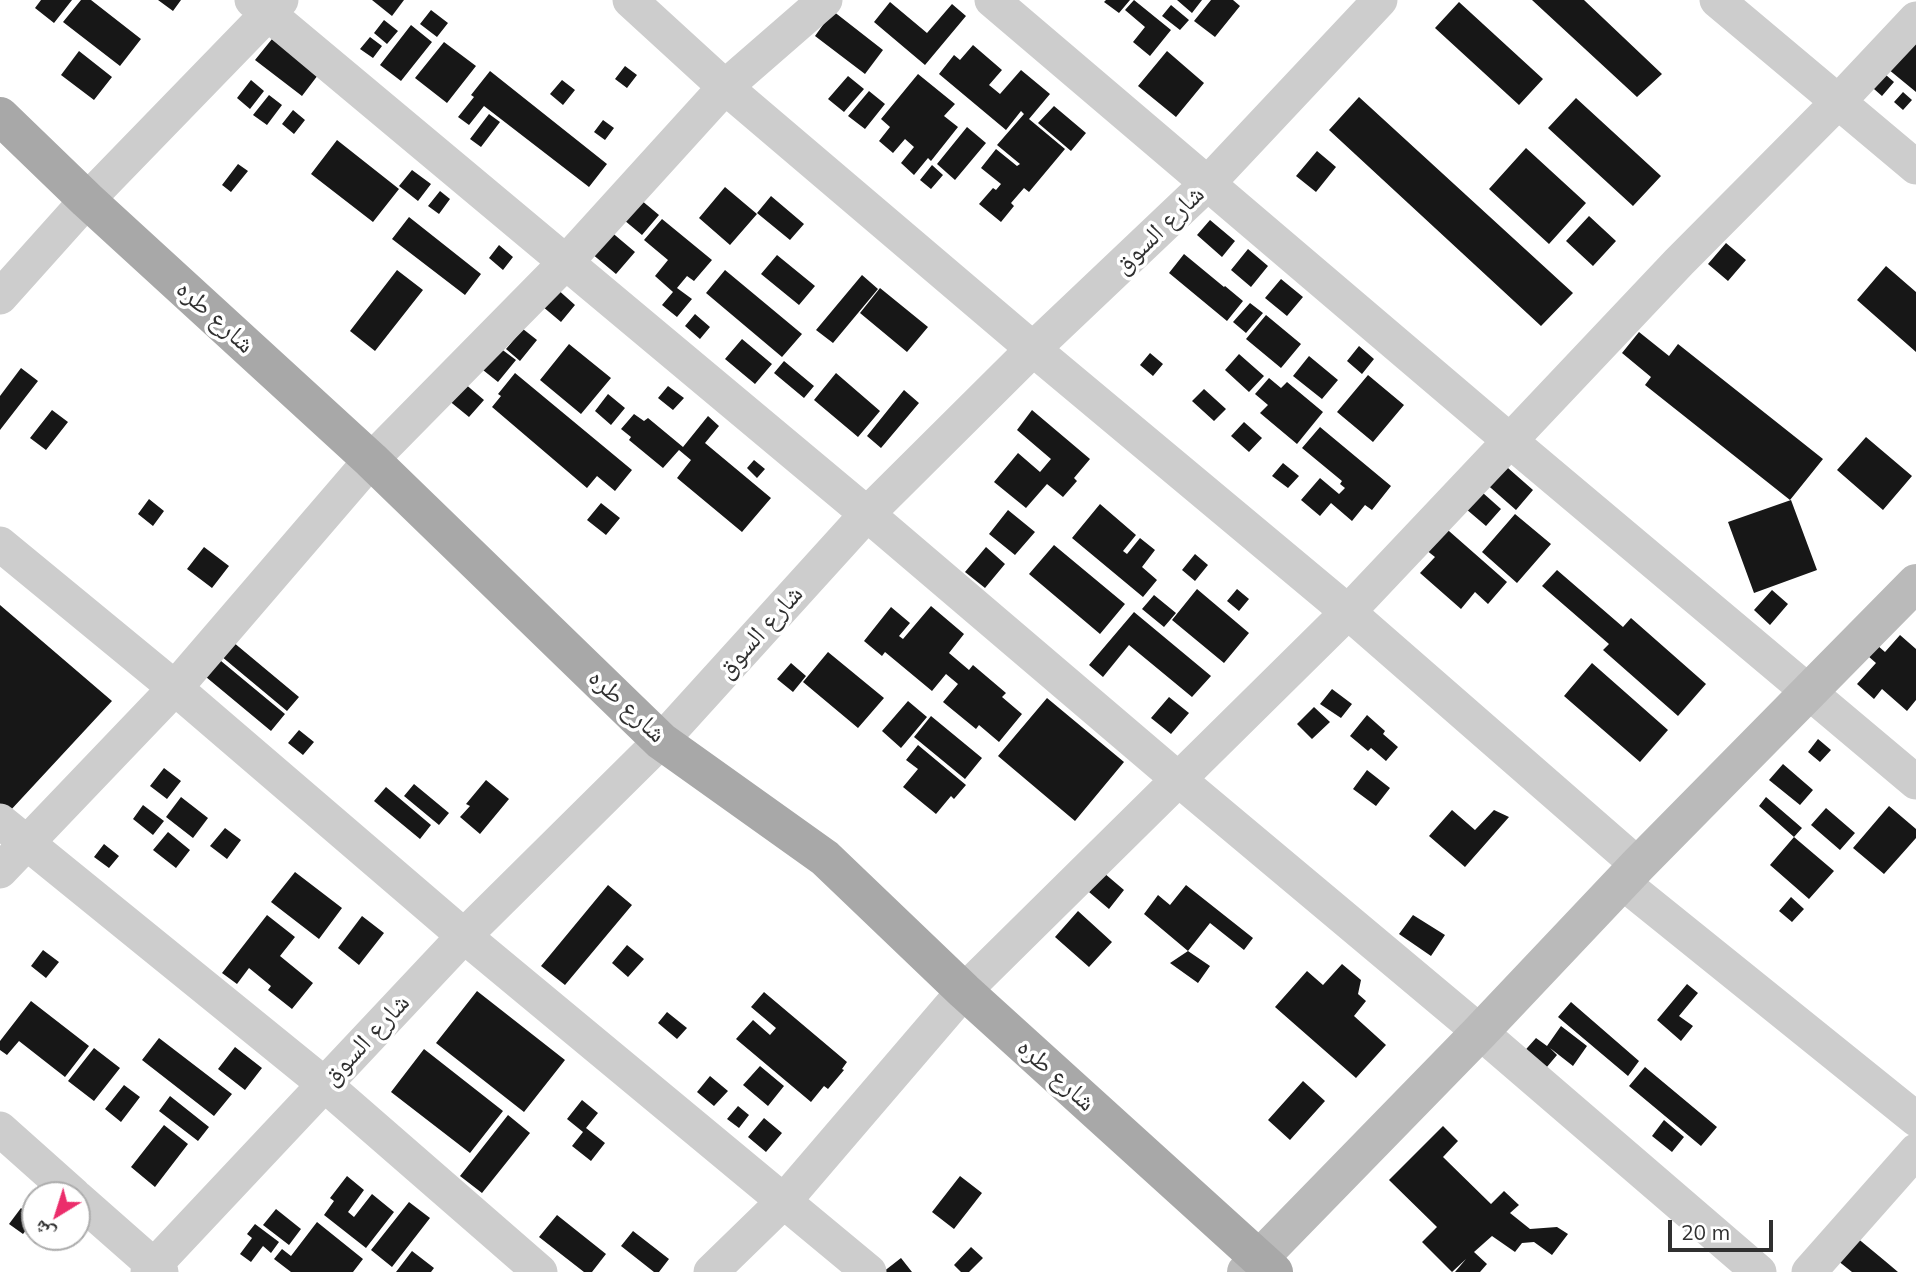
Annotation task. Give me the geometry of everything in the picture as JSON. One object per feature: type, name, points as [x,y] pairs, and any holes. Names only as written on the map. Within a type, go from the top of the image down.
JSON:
[{"type":"main road","name":"شارع طره","points":[[0,117],[372,460],[661,741],[825,858],[1260,1267]]},
{"type":"street","points":[[630,0],[725,87],[1348,612],[1630,873],[1916,1119]]},
{"type":"street","points":[[0,871],[174,688],[372,460],[566,262],[725,87],[825,0]]},
{"type":"street","points":[[992,0],[1916,782]]},
{"type":"street","points":[[1717,0],[1916,167]]},
{"type":"street","name":"شارع السوق","points":[[154,1270],[464,936],[661,741],[867,514],[1033,349],[1208,183],[1371,3]]},
{"type":"street","points":[[0,298],[267,4],[566,262],[1480,1032],[1759,1272]]},
{"type":"street","points":[[711,1272],[784,1201],[964,991],[1348,612],[1679,261],[1837,103],[1916,19]]},
{"type":"street","points":[[0,544],[174,688],[464,936],[869,1272]]},
{"type":"street","points":[[1260,1267],[1630,873],[1916,583]]},
{"type":"street","points":[[0,821],[324,1084],[540,1272]]},
{"type":"street","points":[[0,1129],[59,1181]]},
{"type":"street","points":[[1809,1272],[1916,1151]]},
{"type":"street","points":[[91,1210],[154,1270]]},
{"type":"building","points":[[41,0],[72,0],[54,23],[35,8]]},
{"type":"building","points":[[81,0],[91,0],[141,39],[120,66],[63,22]]},
{"type":"building","points":[[158,0],[181,0],[173,11]]},
{"type":"building","points":[[372,0],[404,0],[392,16]]},
{"type":"building","points":[[1130,0],[1119,13],[1104,2]]},
{"type":"building","points":[[1134,0],[1171,30],[1150,56],[1133,42],[1145,27],[1125,10]]},
{"type":"building","points":[[1177,0],[1202,0],[1192,13]]},
{"type":"building","points":[[1211,0],[1233,0],[1240,6],[1215,37],[1194,21]]},
{"type":"building","points":[[1532,0],[1584,0],[1662,74],[1637,97]]},
{"type":"building","points":[[890,2],[927,33],[952,4],[966,16],[925,65],[874,22]]},
{"type":"building","points":[[1459,2],[1543,79],[1519,105],[1435,28]]},
{"type":"building","points":[[1171,5],[1189,20],[1180,30],[1162,16]]},
{"type":"building","points":[[431,10],[448,23],[437,37],[420,24]]},
{"type":"building","points":[[833,11],[883,50],[865,74],[815,36]]},
{"type":"building","points":[[384,20],[398,31],[387,44],[374,33]]},
{"type":"building","points":[[411,25],[432,42],[401,81],[380,65]]},
{"type":"building","points":[[1916,35],[1916,92],[1888,69]]},
{"type":"building","points":[[370,37],[382,46],[373,58],[360,49]]},
{"type":"building","points":[[272,39],[318,75],[302,96],[255,60]]},
{"type":"building","points":[[444,42],[476,66],[447,103],[415,78]]},
{"type":"building","points":[[973,45],[1002,70],[989,85],[1000,94],[1021,70],[1050,94],[1029,119],[1065,149],[1029,192],[1024,188],[1011,203],[1014,206],[1001,222],[979,204],[993,188],[996,190],[1001,184],[981,168],[996,149],[1017,166],[1020,164],[997,145],[1024,114],[1021,111],[1006,130],[939,74],[954,55],[960,60]]},
{"type":"building","points":[[79,51],[112,77],[94,100],[61,75]]},
{"type":"building","points":[[1167,51],[1204,83],[1176,117],[1138,86]]},
{"type":"building","points":[[625,66],[637,75],[627,88],[615,79]]},
{"type":"building","points":[[1878,68],[1894,82],[1882,96],[1866,82]]},
{"type":"building","points":[[490,71],[607,164],[589,187],[484,106],[469,125],[458,117]]},
{"type":"building","points":[[918,74],[955,104],[944,116],[958,127],[931,161],[928,158],[914,175],[901,163],[914,147],[905,139],[893,153],[879,141],[890,127],[881,119]]},
{"type":"building","points":[[848,76],[864,89],[844,112],[828,99]]},
{"type":"building","points":[[251,80],[264,91],[250,109],[237,98]]},
{"type":"building","points":[[562,80],[575,90],[563,105],[550,94]]},
{"type":"building","points":[[869,91],[885,104],[865,129],[848,116]]},
{"type":"building","points":[[1903,92],[1912,100],[1903,110],[1894,102]]},
{"type":"building","points":[[269,95],[282,105],[267,125],[253,115]]},
{"type":"building","points":[[1359,97],[1573,293],[1541,326],[1329,130]]},
{"type":"building","points":[[1576,98],[1661,176],[1633,206],[1548,128]]},
{"type":"building","points":[[1054,106],[1086,133],[1071,151],[1038,123]]},
{"type":"building","points":[[293,110],[305,120],[294,134],[282,124]]},
{"type":"building","points":[[489,114],[500,122],[481,147],[470,139]]},
{"type":"building","points":[[603,120],[614,128],[605,140],[594,132]]},
{"type":"building","points":[[967,127],[986,143],[955,180],[937,164]]},
{"type":"building","points":[[337,140],[399,189],[373,222],[311,174]]},
{"type":"building","points":[[1526,148],[1586,203],[1549,244],[1489,189]]},
{"type":"building","points":[[1317,151],[1336,167],[1316,192],[1296,176]]},
{"type":"building","points":[[238,164],[248,171],[231,192],[222,185]]},
{"type":"building","points":[[932,165],[943,175],[931,189],[920,180]]},
{"type":"building","points":[[412,170],[431,184],[418,201],[399,186]]},
{"type":"building","points":[[725,187],[757,214],[730,245],[699,218]]},
{"type":"building","points":[[440,191],[450,199],[439,214],[428,206]]},
{"type":"building","points":[[771,196],[804,224],[790,240],[757,213]]},
{"type":"building","points":[[641,200],[659,215],[642,235],[624,220]]},
{"type":"building","points":[[1589,216],[1616,241],[1593,266],[1566,241]]},
{"type":"building","points":[[409,217],[481,274],[465,295],[392,239]]},
{"type":"building","points":[[662,219],[712,260],[694,281],[687,276],[677,288],[692,299],[677,317],[662,305],[673,292],[655,276],[668,260],[644,240]]},
{"type":"building","points":[[1210,220],[1235,241],[1222,257],[1197,235]]},
{"type":"building","points":[[603,225],[635,252],[616,274],[585,248]]},
{"type":"building","points":[[1726,243],[1746,260],[1728,281],[1708,264]]},
{"type":"building","points":[[499,245],[513,257],[503,270],[489,258]]},
{"type":"building","points":[[1248,249],[1268,266],[1251,287],[1231,270]]},
{"type":"building","points":[[1184,254],[1243,301],[1227,321],[1169,273]]},
{"type":"building","points":[[777,255],[815,286],[799,305],[761,274]]},
{"type":"building","points":[[1886,266],[1916,292],[1916,352],[1857,300]]},
{"type":"building","points":[[397,270],[423,290],[375,351],[350,331]]},
{"type":"building","points":[[725,270],[802,334],[782,357],[706,293]]},
{"type":"building","points":[[862,275],[878,289],[833,343],[816,330]]},
{"type":"building","points":[[1281,279],[1303,297],[1287,316],[1265,298]]},
{"type":"building","points":[[556,288],[575,305],[561,322],[542,306]]},
{"type":"building","points":[[880,288],[928,327],[907,352],[860,313]]},
{"type":"building","points":[[1250,303],[1263,313],[1246,333],[1233,322]]},
{"type":"building","points":[[695,314],[710,327],[700,339],[685,326]]},
{"type":"building","points":[[1266,315],[1301,344],[1281,368],[1246,339]]},
{"type":"building","points":[[523,329],[537,340],[520,361],[506,349]]},
{"type":"building","points":[[1639,332],[1669,356],[1678,344],[1823,459],[1790,500],[1645,385],[1651,377],[1622,353]]},
{"type":"building","points":[[742,339],[772,364],[755,384],[725,359]]},
{"type":"building","points":[[569,344],[611,378],[581,414],[540,380]]},
{"type":"building","points":[[1359,346],[1374,359],[1362,374],[1347,361]]},
{"type":"building","points":[[500,348],[516,360],[498,382],[483,370]]},
{"type":"building","points":[[1150,353],[1163,364],[1153,376],[1140,365]]},
{"type":"building","points":[[1239,354],[1264,376],[1249,392],[1225,370]]},
{"type":"building","points":[[1309,356],[1338,380],[1322,399],[1293,376]]},
{"type":"building","points":[[784,361],[814,386],[804,398],[774,373]]},
{"type":"building","points":[[21,368],[38,381],[0,430],[0,396]]},
{"type":"building","points":[[515,373],[632,470],[615,491],[597,476],[587,488],[492,407],[501,396],[498,394]]},
{"type":"building","points":[[836,373],[880,411],[858,437],[814,400]]},
{"type":"building","points":[[1368,375],[1404,405],[1373,442],[1337,412]]},
{"type":"building","points":[[457,377],[484,400],[469,417],[442,395]]},
{"type":"building","points":[[1269,378],[1281,388],[1287,382],[1323,412],[1297,444],[1260,413],[1268,405],[1255,394]]},
{"type":"building","points":[[668,386],[684,398],[673,410],[658,398]]},
{"type":"building","points":[[1204,389],[1226,409],[1214,421],[1192,401]]},
{"type":"building","points":[[904,390],[919,403],[881,448],[867,436]]},
{"type":"building","points":[[608,394],[625,408],[611,425],[595,411]]},
{"type":"building","points":[[52,410],[68,422],[46,450],[30,438]]},
{"type":"building","points":[[1032,410],[1090,459],[1074,478],[1077,481],[1063,497],[1047,484],[1026,508],[994,482],[1018,453],[1040,472],[1051,459],[1017,430]]},
{"type":"building","points":[[634,414],[644,421],[648,418],[683,447],[708,416],[719,426],[705,443],[771,498],[742,532],[677,478],[691,460],[679,450],[663,468],[629,440],[631,437],[621,429]]},
{"type":"building","points":[[1244,422],[1262,438],[1249,452],[1231,436]]},
{"type":"building","points":[[1320,427],[1391,486],[1372,510],[1365,505],[1352,521],[1331,503],[1320,516],[1301,500],[1320,478],[1339,494],[1345,488],[1340,484],[1342,481],[1302,448]]},
{"type":"building","points":[[1866,437],[1912,476],[1883,510],[1837,470]]},
{"type":"building","points":[[754,460],[765,469],[757,478],[747,468]]},
{"type":"building","points":[[1500,461],[1533,490],[1516,510],[1483,481]]},
{"type":"building","points":[[1283,463],[1299,476],[1288,488],[1272,476]]},
{"type":"building","points":[[1474,485],[1501,509],[1486,526],[1459,503]]},
{"type":"building","points":[[149,499],[164,511],[153,526],[138,514]]},
{"type":"building","points":[[1791,500],[1817,570],[1754,593],[1728,522]]},
{"type":"building","points":[[601,503],[620,518],[606,535],[587,520]]},
{"type":"building","points":[[1100,504],[1136,535],[1123,551],[1127,554],[1140,538],[1155,550],[1142,567],[1157,580],[1143,597],[1072,538]]},
{"type":"building","points":[[1008,510],[1035,532],[1015,555],[989,534]]},
{"type":"building","points":[[1515,514],[1551,544],[1517,583],[1482,552]]},
{"type":"building","points":[[1441,524],[1507,582],[1488,604],[1475,592],[1461,609],[1420,573],[1435,557],[1421,546]]},
{"type":"building","points":[[1054,545],[1125,604],[1100,634],[1029,574]]},
{"type":"building","points":[[204,547],[229,566],[212,588],[187,569]]},
{"type":"building","points":[[986,547],[1005,564],[985,588],[965,572]]},
{"type":"building","points":[[1195,554],[1208,565],[1195,581],[1182,570]]},
{"type":"building","points":[[1557,570],[1623,627],[1631,618],[1706,684],[1678,716],[1603,650],[1609,644],[1542,586]]},
{"type":"building","points":[[1197,589],[1249,633],[1224,663],[1172,620]]},
{"type":"building","points":[[1237,589],[1249,599],[1239,611],[1227,601]]},
{"type":"building","points":[[1772,590],[1788,604],[1770,625],[1754,610]]},
{"type":"building","points":[[1154,595],[1176,613],[1164,627],[1142,609]]},
{"type":"building","points":[[0,605],[112,701],[9,812],[0,805]]},
{"type":"building","points":[[931,606],[964,634],[949,653],[969,670],[973,665],[1006,693],[1002,697],[1022,714],[999,742],[979,725],[976,729],[943,702],[958,684],[946,674],[932,691],[885,652],[882,656],[864,641],[891,607],[910,623],[899,636],[903,639]]},
{"type":"building","points":[[1134,612],[1211,676],[1192,697],[1129,645],[1103,677],[1089,665]]},
{"type":"building","points":[[1900,635],[1916,649],[1916,700],[1907,711],[1882,689],[1874,699],[1857,684],[1876,663],[1868,656],[1877,645],[1885,652]]},
{"type":"building","points":[[233,642],[299,697],[287,711],[221,656]]},
{"type":"building","points":[[828,652],[884,698],[858,728],[803,682]]},
{"type":"building","points":[[215,656],[285,714],[271,731],[200,672]]},
{"type":"building","points":[[791,663],[806,676],[793,692],[777,679]]},
{"type":"building","points":[[1592,663],[1668,730],[1640,762],[1564,696]]},
{"type":"building","points":[[1332,689],[1352,704],[1341,718],[1320,704]]},
{"type":"building","points":[[1169,697],[1189,713],[1171,734],[1151,718]]},
{"type":"building","points":[[1047,698],[1124,762],[1075,821],[998,756]]},
{"type":"building","points":[[908,701],[927,717],[901,748],[882,731]]},
{"type":"building","points":[[1314,707],[1330,722],[1312,739],[1297,724]]},
{"type":"building","points":[[1367,715],[1398,747],[1386,761],[1371,748],[1368,751],[1350,736]]},
{"type":"building","points":[[931,716],[982,758],[965,779],[914,737]]},
{"type":"building","points":[[299,730],[314,742],[303,755],[288,743]]},
{"type":"building","points":[[1818,739],[1831,750],[1820,762],[1808,752]]},
{"type":"building","points":[[918,745],[966,785],[954,799],[951,796],[936,814],[903,787],[918,769],[906,760]]},
{"type":"building","points":[[1783,764],[1813,790],[1800,805],[1769,780]]},
{"type":"building","points":[[164,768],[181,781],[167,799],[150,786]]},
{"type":"building","points":[[1367,770],[1390,788],[1376,806],[1353,789]]},
{"type":"building","points":[[486,780],[509,799],[480,834],[460,817],[470,806],[466,804]]},
{"type":"building","points":[[414,784],[449,813],[439,825],[404,796]]},
{"type":"building","points":[[386,787],[431,825],[420,839],[374,801]]},
{"type":"building","points":[[181,797],[208,818],[193,838],[166,817]]},
{"type":"building","points":[[1766,797],[1802,828],[1794,837],[1759,806]]},
{"type":"building","points":[[143,805],[164,821],[153,835],[133,819]]},
{"type":"building","points":[[1889,806],[1916,829],[1916,838],[1884,874],[1853,848]]},
{"type":"building","points":[[1826,808],[1855,833],[1840,850],[1811,825]]},
{"type":"building","points":[[1452,810],[1475,830],[1494,810],[1509,817],[1465,867],[1429,836]]},
{"type":"building","points":[[225,828],[241,840],[227,859],[210,846]]},
{"type":"building","points":[[168,832],[190,850],[176,868],[153,850]]},
{"type":"building","points":[[1794,837],[1834,871],[1809,899],[1770,865]]},
{"type":"building","points":[[104,844],[119,856],[109,868],[94,857]]},
{"type":"building","points":[[295,872],[342,908],[319,939],[271,902]]},
{"type":"building","points":[[1104,873],[1124,890],[1109,909],[1089,892]]},
{"type":"building","points":[[608,885],[632,905],[565,985],[541,966]]},
{"type":"building","points":[[1186,885],[1253,938],[1244,950],[1210,923],[1188,951],[1144,914],[1158,895],[1170,905]]},
{"type":"building","points":[[1791,897],[1804,909],[1792,922],[1779,911]]},
{"type":"building","points":[[1078,911],[1112,942],[1089,967],[1055,937]]},
{"type":"building","points":[[267,915],[295,937],[280,956],[313,983],[292,1009],[268,990],[271,986],[249,968],[237,984],[222,973]]},
{"type":"building","points":[[1413,915],[1445,935],[1431,956],[1399,934]]},
{"type":"building","points":[[362,916],[384,933],[359,965],[338,948]]},
{"type":"building","points":[[627,945],[644,959],[628,977],[612,963]]},
{"type":"building","points":[[43,950],[59,962],[46,978],[31,966]]},
{"type":"building","points":[[1188,951],[1210,966],[1198,983],[1170,963]]},
{"type":"building","points":[[1342,964],[1361,980],[1358,994],[1366,1001],[1354,1016],[1386,1045],[1356,1078],[1275,1007],[1307,971],[1323,985]]},
{"type":"building","points":[[1687,984],[1698,993],[1679,1016],[1693,1026],[1681,1041],[1657,1020]]},
{"type":"building","points":[[477,991],[565,1060],[524,1112],[436,1043]]},
{"type":"building","points":[[764,992],[847,1062],[842,1069],[844,1070],[828,1089],[824,1086],[811,1102],[736,1039],[753,1020],[770,1035],[776,1028],[751,1007]]},
{"type":"building","points":[[31,1001],[89,1046],[65,1077],[19,1041],[7,1055],[0,1050],[0,1041]]},
{"type":"building","points":[[1571,1002],[1639,1061],[1628,1076],[1558,1017]]},
{"type":"building","points":[[667,1012],[687,1028],[677,1039],[658,1023]]},
{"type":"building","points":[[1561,1026],[1587,1046],[1573,1066],[1550,1048],[1557,1055],[1541,1074],[1520,1056],[1536,1038],[1547,1046]]},
{"type":"building","points":[[159,1038],[232,1094],[214,1116],[142,1060]]},
{"type":"building","points":[[235,1047],[262,1068],[245,1090],[218,1069]]},
{"type":"building","points":[[94,1048],[120,1068],[94,1101],[68,1081]]},
{"type":"building","points":[[424,1049],[503,1111],[470,1153],[391,1092]]},
{"type":"building","points":[[760,1066],[784,1086],[768,1106],[743,1085]]},
{"type":"building","points":[[1645,1067],[1717,1127],[1701,1146],[1629,1086]]},
{"type":"building","points":[[710,1076],[728,1091],[714,1106],[697,1092]]},
{"type":"building","points":[[1303,1081],[1325,1101],[1290,1140],[1268,1120]]},
{"type":"building","points":[[124,1085],[140,1097],[121,1122],[105,1109]]},
{"type":"building","points":[[170,1096],[209,1127],[198,1141],[159,1111]]},
{"type":"building","points":[[582,1100],[598,1113],[586,1128],[605,1143],[591,1161],[572,1146],[583,1132],[567,1119]]},
{"type":"building","points":[[738,1106],[749,1115],[739,1128],[727,1119]]},
{"type":"building","points":[[508,1115],[530,1133],[482,1193],[460,1176]]},
{"type":"building","points":[[764,1118],[782,1133],[766,1152],[748,1137]]},
{"type":"building","points":[[1664,1120],[1684,1137],[1672,1152],[1652,1136]]},
{"type":"building","points":[[164,1125],[188,1144],[155,1187],[131,1167]]},
{"type":"building","points":[[1443,1126],[1458,1141],[1443,1157],[1491,1204],[1504,1191],[1519,1205],[1510,1213],[1530,1229],[1557,1227],[1568,1234],[1552,1255],[1534,1242],[1522,1243],[1515,1252],[1492,1236],[1474,1252],[1487,1264],[1480,1272],[1455,1272],[1466,1259],[1452,1272],[1422,1242],[1437,1227],[1389,1180]]},
{"type":"building","points":[[347,1176],[364,1190],[348,1212],[354,1217],[372,1194],[394,1212],[366,1248],[324,1215],[334,1201],[330,1198]]},
{"type":"building","points":[[960,1176],[982,1193],[954,1229],[932,1212]]},
{"type":"building","points":[[409,1202],[430,1218],[392,1267],[371,1250]]},
{"type":"building","points":[[21,1208],[21,1233],[9,1224]]},
{"type":"building","points":[[276,1209],[301,1229],[289,1245],[263,1225]]},
{"type":"building","points":[[557,1215],[606,1254],[592,1272],[584,1272],[539,1237]]},
{"type":"building","points":[[317,1222],[363,1259],[353,1272],[291,1272],[274,1259],[282,1249],[291,1256]]},
{"type":"building","points":[[255,1224],[279,1242],[271,1253],[263,1246],[251,1262],[240,1254],[252,1238],[247,1234]]},
{"type":"building","points":[[633,1231],[669,1259],[659,1272],[654,1272],[621,1246]]},
{"type":"building","points":[[1856,1237],[1898,1272],[1852,1272],[1837,1260]]},
{"type":"building","points":[[971,1247],[983,1258],[969,1272],[961,1272],[954,1265]]},
{"type":"building","points":[[412,1251],[434,1268],[431,1272],[396,1272]]},
{"type":"building","points":[[901,1258],[912,1272],[883,1272]]}]
